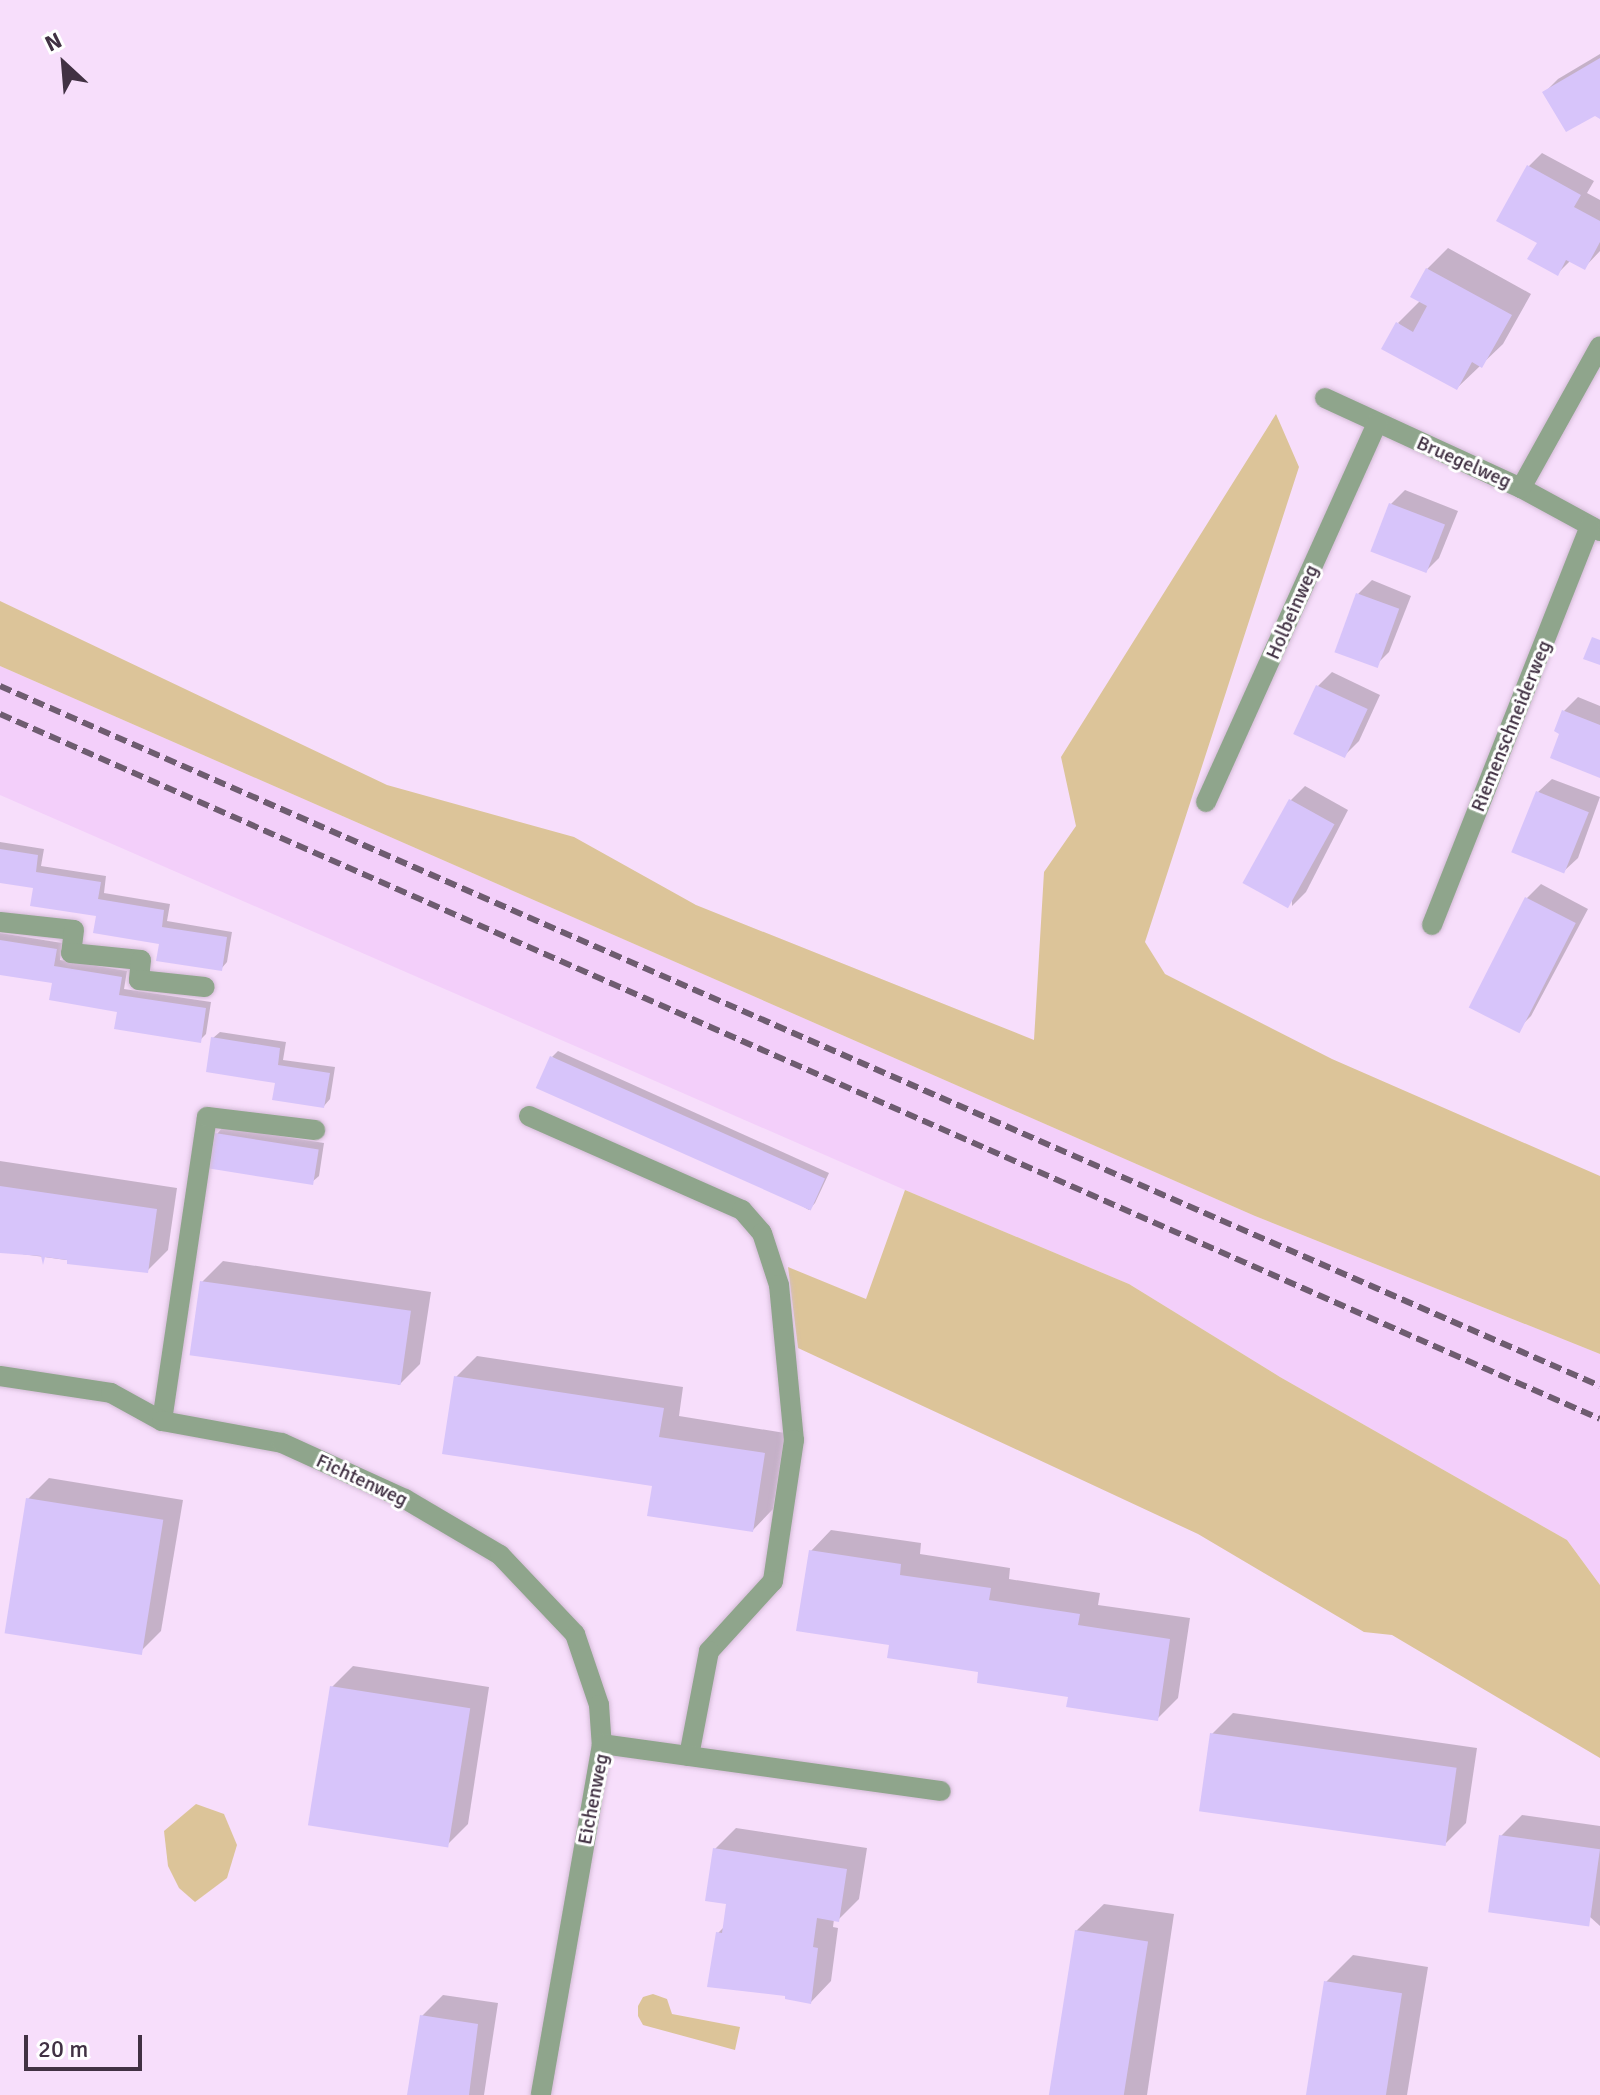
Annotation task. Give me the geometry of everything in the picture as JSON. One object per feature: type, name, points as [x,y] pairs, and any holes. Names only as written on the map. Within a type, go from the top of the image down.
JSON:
[{"type":"street","points":[[1521,488],[1600,346]]},
{"type":"street","name":"Bruegelweg","points":[[1325,398],[1521,488],[1595,528]]},
{"type":"street","name":"Holbeinweg","points":[[1206,802],[1377,423]]},
{"type":"street","name":"Riemenschneiderweg","points":[[1432,925],[1595,528]]},
{"type":"street","points":[[0,922],[74,930],[71,953],[141,960],[139,980],[205,987]]},
{"type":"street","points":[[529,1116],[742,1210],[762,1233],[779,1285],[794,1440],[773,1581],[709,1651],[689,1756]]},
{"type":"street","points":[[162,1421],[207,1117],[315,1130]]},
{"type":"street","name":"Fichtenweg","points":[[0,1376],[111,1393],[162,1421],[282,1443],[405,1499],[500,1555],[575,1634],[599,1705],[602,1744]]},
{"type":"street","name":"Eichenweg","points":[[542,2095],[602,1744],[941,1791]]},
{"type":"shaded area","points":[[1276,414],[1299,467],[1145,942],[1165,974],[1332,1059],[1600,1176],[1600,1354],[1255,1216],[0,666],[0,601],[387,785],[574,837],[696,905],[1034,1040],[1044,872],[1076,826],[1061,757]]},
{"type":"shaded area","points":[[0,666],[1255,1216],[1600,1354],[1600,1585],[1567,1540],[1280,1377],[1129,1284],[905,1190],[0,795]]},
{"type":"shaded area","points":[[905,1190],[1129,1284],[1280,1377],[1567,1540],[1600,1585],[1600,1758],[1392,1635],[1364,1632],[1198,1534],[798,1348],[788,1267],[866,1299]]},
{"type":"shaded area","points":[[196,1804],[224,1814],[237,1845],[227,1878],[195,1902],[179,1888],[168,1866],[164,1831]]},
{"type":"shaded area","points":[[653,1994],[667,1999],[672,2014],[740,2027],[735,2050],[643,2025],[638,2016],[638,2006],[643,1997]]},
{"type":"building","points":[[1600,58],[1600,119],[1595,116],[1566,132],[1542,92]]},
{"type":"building","points":[[1527,165],[1581,195],[1574,207],[1600,221],[1600,242],[1585,270],[1566,260],[1558,276],[1527,259],[1537,243],[1496,221]]},
{"type":"building","points":[[1426,268],[1512,315],[1482,368],[1472,362],[1457,390],[1381,349],[1396,322],[1413,332],[1427,306],[1410,297]]},
{"type":"building","points":[[1389,503],[1445,525],[1426,573],[1370,552]]},
{"type":"building","points":[[1356,593],[1399,609],[1378,668],[1334,652]]},
{"type":"building","points":[[1592,637],[1600,640],[1600,665],[1583,659]]},
{"type":"building","points":[[1316,685],[1368,709],[1345,758],[1293,734]]},
{"type":"building","points":[[1562,710],[1600,725],[1600,778],[1550,758],[1559,734],[1554,731]]},
{"type":"building","points":[[1536,791],[1589,812],[1564,874],[1511,852]]},
{"type":"building","points":[[1289,799],[1334,824],[1288,908],[1242,883]]},
{"type":"building","points":[[0,849],[38,855],[36,872],[101,882],[98,899],[164,910],[162,927],[227,937],[222,971],[156,961],[159,944],[93,933],[96,916],[30,906],[33,888],[0,883]]},
{"type":"building","points":[[1525,897],[1576,923],[1519,1033],[1469,1007]]},
{"type":"building","points":[[0,940],[57,949],[54,966],[122,977],[119,995],[206,1008],[201,1043],[114,1029],[117,1012],[49,1000],[52,983],[0,975]]},
{"type":"building","points":[[211,1037],[280,1048],[278,1065],[330,1073],[324,1108],[272,1100],[275,1083],[206,1072]]},
{"type":"building","points":[[550,1056],[825,1178],[811,1210],[536,1088]]},
{"type":"building","points":[[215,1133],[319,1149],[313,1185],[209,1169]]},
{"type":"building","points":[[0,1186],[157,1209],[148,1273],[67,1264],[67,1260],[45,1257],[43,1265],[41,1256],[0,1253]]},
{"type":"building","points":[[200,1281],[411,1311],[400,1385],[190,1355]]},
{"type":"building","points":[[454,1376],[664,1408],[659,1437],[765,1453],[753,1532],[647,1516],[652,1486],[442,1454]]},
{"type":"building","points":[[26,1498],[163,1520],[142,1655],[5,1633]]},
{"type":"building","points":[[809,1550],[901,1564],[900,1575],[991,1588],[989,1600],[1080,1614],[1078,1625],[1170,1639],[1158,1721],[1066,1707],[1068,1697],[977,1683],[978,1672],[887,1658],[889,1645],[796,1631]]},
{"type":"building","points":[[330,1686],[470,1708],[448,1847],[308,1825]]},
{"type":"building","points":[[1210,1733],[1457,1768],[1446,1846],[1199,1811]]},
{"type":"building","points":[[1499,1835],[1600,1849],[1589,1926],[1488,1912]]},
{"type":"building","points":[[713,1848],[847,1869],[839,1922],[817,1918],[813,1947],[818,1948],[811,2004],[785,1999],[785,1996],[707,1987],[716,1932],[722,1933],[726,1904],[705,1901]]},
{"type":"building","points":[[1075,1930],[1148,1942],[1124,2095],[1049,2095]]},
{"type":"building","points":[[1324,1981],[1402,1993],[1386,2095],[1306,2095]]},
{"type":"building","points":[[420,2015],[478,2024],[469,2095],[407,2095]]},
{"type":"railway","points":[[0,686],[1600,1386]]},
{"type":"railway","points":[[0,714],[1600,1419]]}]
